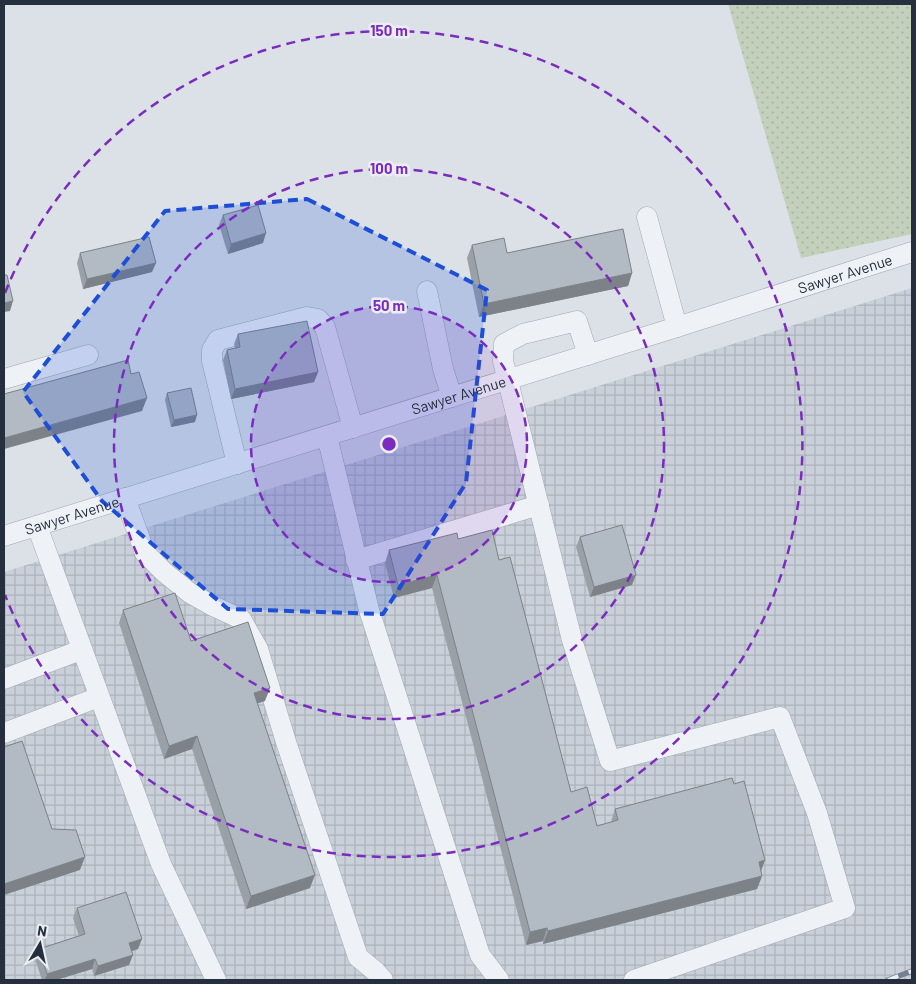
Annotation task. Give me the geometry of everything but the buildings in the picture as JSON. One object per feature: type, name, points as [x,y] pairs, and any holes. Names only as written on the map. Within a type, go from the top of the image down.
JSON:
[{"type":"street","points":[[648,217],[677,327]]},
{"type":"street","name":"Sawyer Avenue","points":[[4,536],[912,252]]},
{"type":"street","points":[[427,291],[443,369],[452,397]]},
{"type":"street","points":[[237,464],[212,360],[212,350],[218,340],[307,317],[318,319],[325,327],[353,428]]},
{"type":"street","points":[[588,354],[577,321],[523,334],[504,344],[503,360],[506,380],[572,640],[610,761],[780,717],[818,813],[844,908],[634,980]]},
{"type":"street","points":[[4,379],[88,355]]},
{"type":"street","points":[[326,436],[369,610],[480,954],[499,980]]},
{"type":"street","points":[[125,498],[145,552],[164,572],[190,593],[241,619],[258,649],[286,742],[358,957],[383,980]]},
{"type":"street","points":[[356,560],[539,505]]},
{"type":"street","points":[[36,526],[162,864],[216,980]]},
{"type":"street","points":[[4,679],[82,650]]},
{"type":"street","points":[[4,733],[99,696]]},
{"type":"highlighted area","points":[[307,199],[487,290],[466,483],[383,614],[228,609],[102,501],[23,392],[165,211]]},
{"type":"shaded area","points":[[912,288],[912,980],[4,980],[4,572]]},
{"type":"green space","points":[[728,4],[912,4],[912,234],[801,258]]},
{"type":"railway","points":[[888,980],[912,971]]}]
